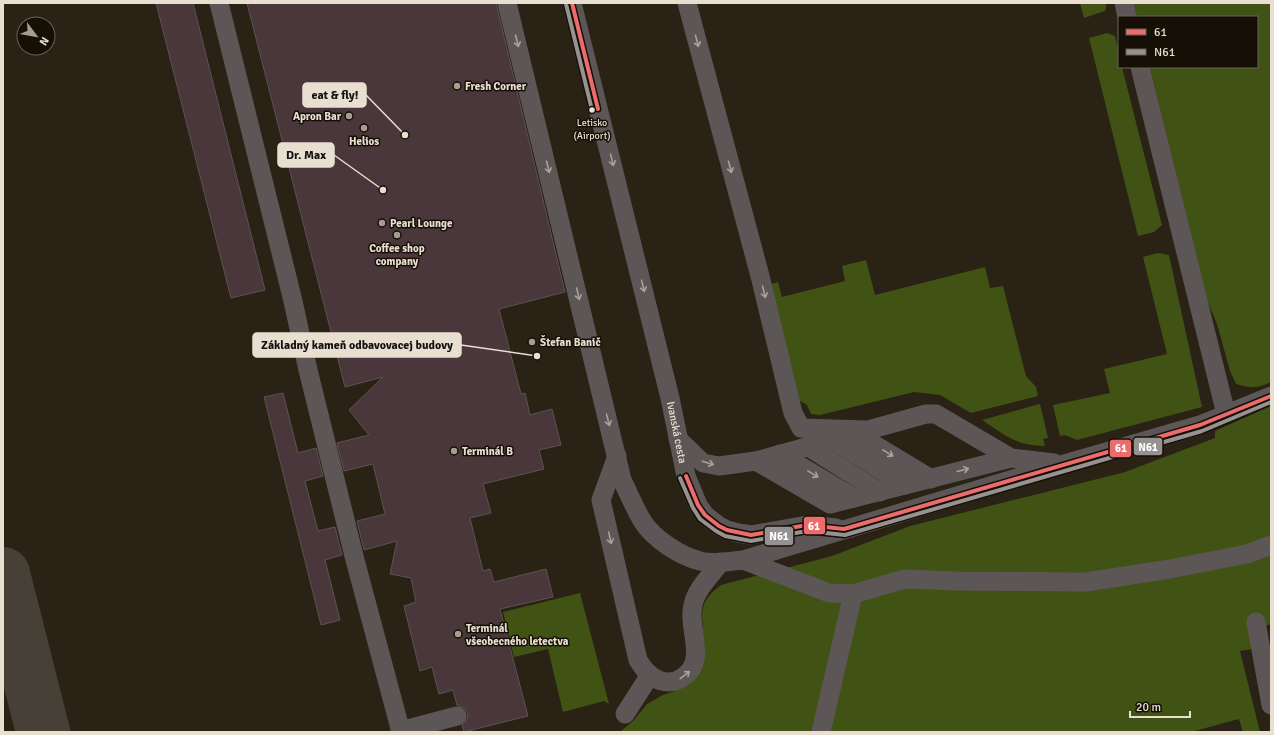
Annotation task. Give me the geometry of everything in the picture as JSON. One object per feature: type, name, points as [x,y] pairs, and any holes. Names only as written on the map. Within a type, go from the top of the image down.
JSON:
[{"type":"street","points":[[219,3],[293,301],[308,370],[355,560],[401,732],[457,716]]},
{"type":"street","points":[[508,3],[622,480],[644,523],[663,543],[680,553],[701,562],[743,560],[844,529]]},
{"type":"street","name":"Ivanská cesta","points":[[572,3],[670,398],[686,476],[698,505],[705,515],[727,530],[751,535],[807,525],[844,529],[1200,425],[1271,396]]},
{"type":"street","points":[[687,3],[760,276],[793,413],[801,428],[860,431],[931,479]]},
{"type":"street","points":[[1124,3],[1127,16]]},
{"type":"street","points":[[1140,68],[1226,414]]},
{"type":"street","points":[[678,439],[703,463],[719,466],[756,460],[926,414],[936,414],[1011,458]]},
{"type":"street","points":[[831,439],[906,485]]},
{"type":"street","points":[[807,446],[880,492]]},
{"type":"street","points":[[780,454],[854,498]]},
{"type":"street","points":[[617,456],[601,500],[638,660],[650,675],[662,682],[672,682],[687,675],[693,668],[696,653],[691,616],[692,606],[700,590],[721,562]]},
{"type":"street","points":[[756,460],[830,504],[1011,458],[1064,464]]},
{"type":"street","points":[[743,560],[829,593],[854,594],[904,579],[1086,582],[1170,569],[1247,554],[1271,545]]},
{"type":"street","points":[[821,732],[854,594]]},
{"type":"street","points":[[1256,622],[1271,705]]},
{"type":"street","points":[[625,714],[650,675]]},
{"type":"green space","points":[[1080,3],[1107,3],[1105,11],[1084,18]]},
{"type":"green space","points":[[1133,3],[1271,3],[1271,382],[1262,386],[1250,387],[1236,384],[1230,371],[1217,324],[1206,298],[1150,68],[1258,68],[1258,16],[1137,16]]},
{"type":"green space","points":[[1107,33],[1115,36],[1118,50],[1118,68],[1122,68],[1162,225],[1154,232],[1138,236],[1089,38]]},
{"type":"green space","points":[[1158,253],[1169,255],[1202,407],[1077,440],[1065,435],[1060,436],[1053,405],[1110,393],[1104,369],[1167,354],[1143,257]]},
{"type":"green space","points":[[866,260],[875,295],[985,267],[990,288],[1003,286],[1026,376],[1036,387],[1038,396],[971,413],[940,395],[914,392],[820,415],[811,414],[807,405],[799,400],[768,285],[778,282],[782,297],[845,281],[842,266]]},
{"type":"green space","points":[[1040,404],[1048,438],[1043,439],[1045,446],[1018,442],[1004,435],[982,420]]},
{"type":"green space","points":[[1271,406],[1271,624],[1265,626],[1252,649],[1240,651],[1260,732],[1243,732],[1239,719],[1191,732],[620,732],[634,720],[647,704],[663,695],[681,689],[698,631],[703,628],[702,614],[704,603],[721,585],[832,556],[910,526],[1125,472],[1215,438],[1215,431]]},
{"type":"green space","points":[[580,593],[609,704],[604,701],[563,712],[548,649],[514,657],[503,612]]},
{"type":"building","points":[[156,3],[193,3],[265,290],[231,298]]},
{"type":"building","points":[[247,3],[496,3],[565,292],[499,309],[521,394],[525,393],[530,415],[552,409],[561,445],[539,450],[544,469],[483,484],[491,513],[470,518],[483,571],[490,569],[494,582],[546,569],[553,597],[500,609],[528,716],[464,732],[462,725],[467,719],[468,714],[464,708],[457,705],[453,690],[439,694],[432,667],[420,671],[404,606],[416,602],[411,578],[390,574],[397,541],[364,550],[357,521],[385,514],[373,464],[344,471],[337,443],[369,435],[349,410],[383,377],[345,387]]},
{"type":"building","points":[[283,393],[298,453],[316,448],[323,476],[305,481],[318,531],[335,527],[342,555],[325,560],[340,620],[321,625],[264,397]]},
{"type":"taxiway","points":[[3,574],[43,732]]},
{"type":"transit line","name":"61","points":[[572,3],[598,109]]},
{"type":"transit line","name":"N61","points":[[566,4],[592,110]]},
{"type":"transit line","name":"61","points":[[686,476],[698,505],[705,515],[719,526],[727,530],[751,535],[807,525],[844,529],[1200,425],[1271,396]]},
{"type":"transit line","name":"N61","points":[[680,478],[693,508],[700,519],[725,536],[751,541],[807,531],[845,535],[1202,431],[1271,402]]},
{"type":"place","name":"Fresh Corner","points":[[457,86]]},
{"type":"place","name":"Letisko (Airport)","points":[[592,110]]},
{"type":"place","name":"Apron Bar","points":[[349,116]]},
{"type":"place","name":"Helios","points":[[364,128]]},
{"type":"place","name":"eat & fly!","points":[[405,135]]},
{"type":"place","name":"Dr. Max","points":[[383,190]]},
{"type":"place","name":"Pearl Lounge","points":[[382,223]]},
{"type":"place","name":"Coffee shop company","points":[[397,235]]},
{"type":"place","name":"Štefan Banič","points":[[532,342]]},
{"type":"place","name":"Základný kameň odbavovacej budovy","points":[[537,356]]},
{"type":"place","name":"Terminál B","points":[[454,451]]},
{"type":"place","name":"Terminál všeobecného letectva","points":[[458,634]]}]
